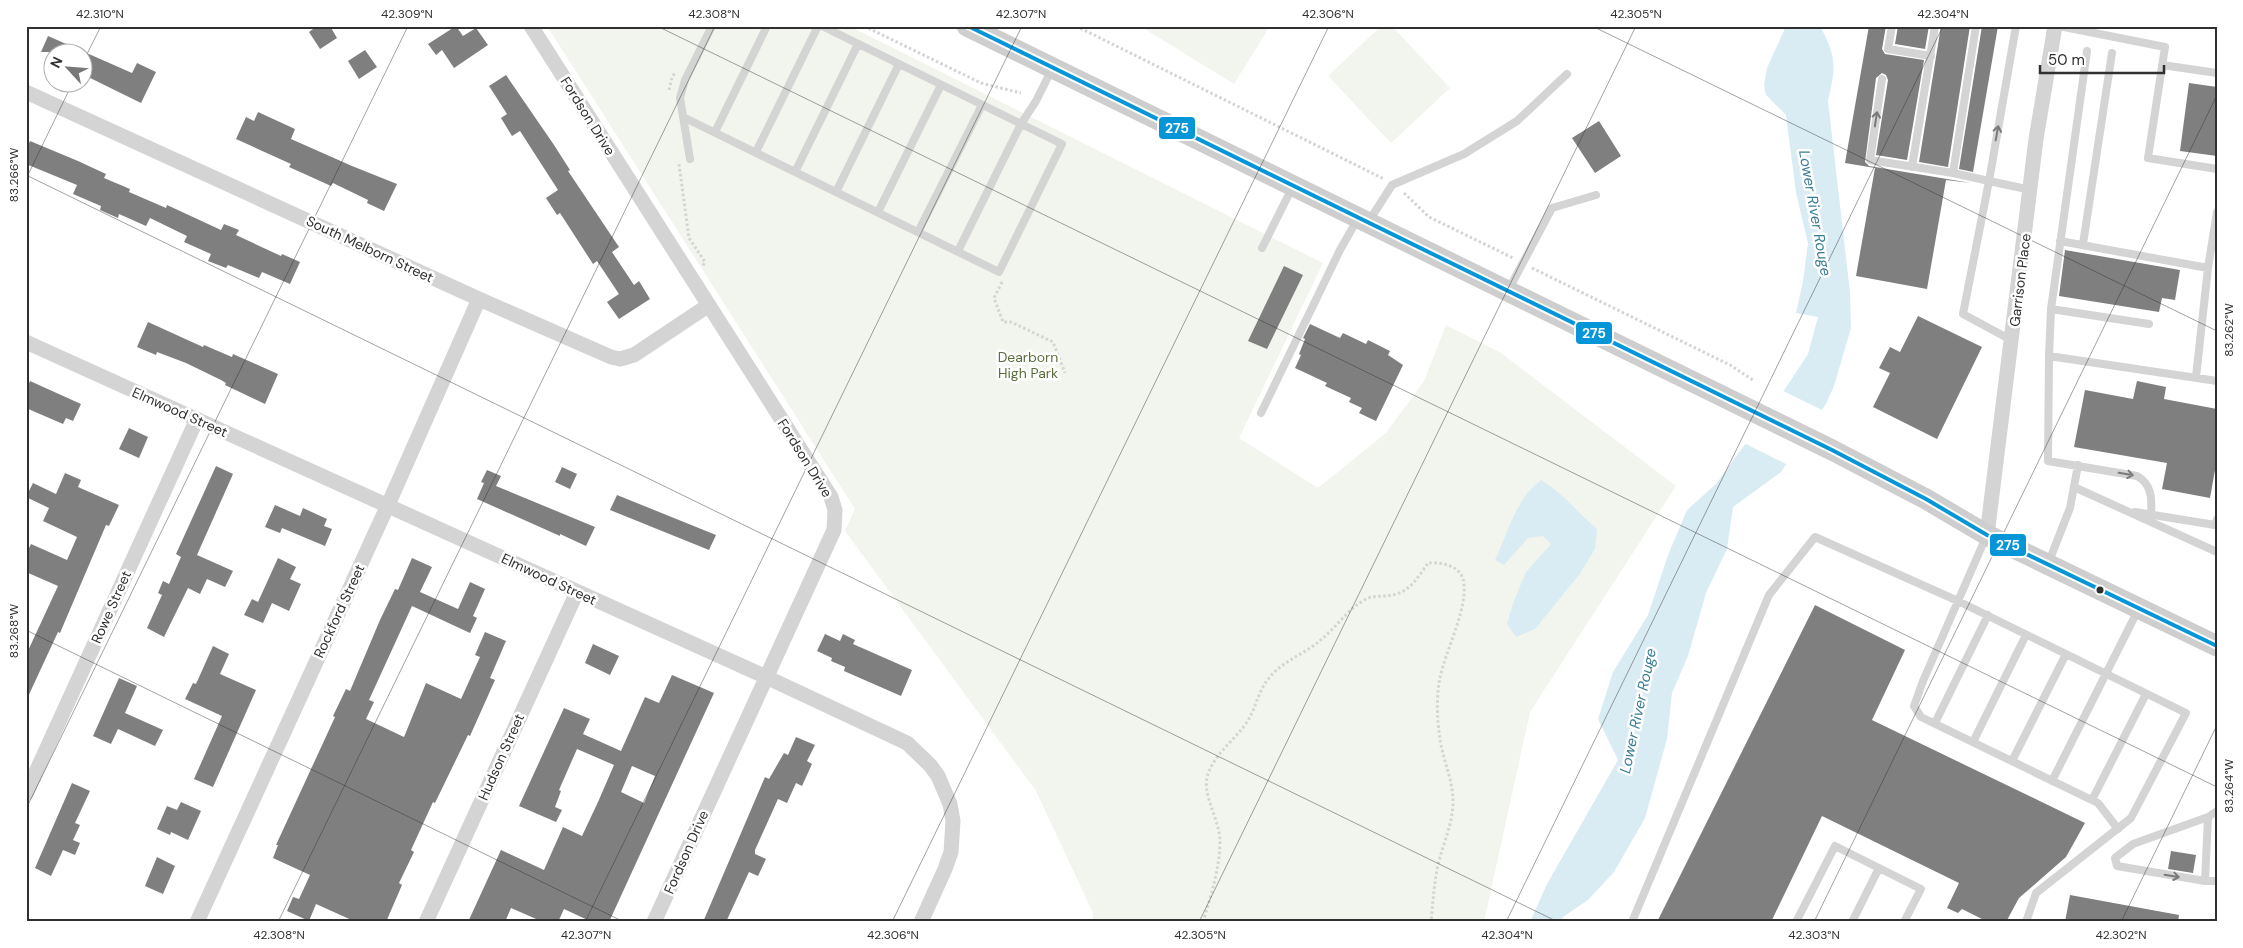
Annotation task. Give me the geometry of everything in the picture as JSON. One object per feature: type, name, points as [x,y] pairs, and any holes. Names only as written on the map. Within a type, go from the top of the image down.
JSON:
[{"type":"main road","points":[[970,27],[1832,450],[1926,498],[1987,535],[2217,646]]},
{"type":"street","name":"Fordson Drive","points":[[531,26],[831,497],[835,510],[834,530],[654,922]]},
{"type":"street","name":"Garrison Place","points":[[1987,535],[2031,190],[2055,26]]},
{"type":"street","name":"South Melborn Street","points":[[26,92],[479,299],[620,359],[634,355],[709,305]]},
{"type":"street","name":"Rockford Street","points":[[197,922],[388,505],[479,299]]},
{"type":"street","name":"Elmwood Street","points":[[26,342],[766,677],[907,743],[938,776],[950,804],[953,839],[945,869],[921,922]]},
{"type":"street","name":"Rowe Street","points":[[26,794],[196,419]]},
{"type":"street","name":"Hudson Street","points":[[426,922],[576,592]]},
{"type":"lane","points":[[690,160],[680,98],[686,80],[712,26]]},
{"type":"lane","points":[[715,132],[767,26]]},
{"type":"lane","points":[[756,152],[818,26]]},
{"type":"lane","points":[[683,116],[1000,272],[1062,144],[822,26]]},
{"type":"lane","points":[[1892,26],[1888,49],[1930,56]]},
{"type":"lane","points":[[1912,166],[1935,26]]},
{"type":"lane","points":[[1953,173],[1976,26]]},
{"type":"lane","points":[[2013,340],[1963,314],[2016,26]]},
{"type":"lane","points":[[2059,26],[2165,47],[2148,158],[2217,169]]},
{"type":"lane","points":[[795,172],[858,44]]},
{"type":"lane","points":[[2087,51],[2051,309],[2048,461],[2137,476],[2142,479],[2152,497],[2151,514]]},
{"type":"lane","points":[[2083,244],[2112,53]]},
{"type":"lane","points":[[836,192],[899,64]]},
{"type":"lane","points":[[2162,65],[2217,73]]},
{"type":"lane","points":[[958,251],[1021,124],[1036,101],[1053,68]]},
{"type":"lane","points":[[1261,413],[1340,250],[1392,185],[1464,154],[1509,126],[1567,74]]},
{"type":"lane","points":[[1882,79],[1870,160],[1953,173],[2031,190]]},
{"type":"lane","points":[[878,212],[941,84]]},
{"type":"lane","points":[[918,232],[982,104]]},
{"type":"lane","points":[[1262,248],[1293,186]]},
{"type":"lane","points":[[1508,291],[1552,208],[1596,195]]},
{"type":"lane","points":[[2196,377],[2208,268],[2217,212]]},
{"type":"lane","points":[[2060,241],[2208,268]]},
{"type":"lane","points":[[2051,309],[2149,324]]},
{"type":"lane","points":[[2049,356],[2217,381]]},
{"type":"lane","points":[[2048,564],[2070,508],[2078,465]]},
{"type":"lane","points":[[2074,487],[2217,552]]},
{"type":"lane","points":[[2126,510],[2215,525],[2217,519]]},
{"type":"lane","points":[[1987,535],[1923,681],[1914,706],[1921,717],[1934,724],[2098,803],[2118,829]]},
{"type":"lane","points":[[1632,922],[1769,595],[1815,537],[1958,601],[2186,713],[2131,818],[2036,893],[2026,922]]},
{"type":"lane","points":[[2052,781],[2139,608]]},
{"type":"lane","points":[[1934,724],[1988,616]]},
{"type":"lane","points":[[1973,742],[2026,634]]},
{"type":"lane","points":[[2012,761],[2066,654]]},
{"type":"lane","points":[[2092,800],[2146,694]]},
{"type":"lane","points":[[2217,811],[2208,817],[2133,844],[2115,858],[2117,866],[2139,871],[2205,881],[2217,881]]},
{"type":"lane","points":[[2205,881],[2208,817]]},
{"type":"lane","points":[[1796,922],[1834,846],[1921,889],[1904,922]]},
{"type":"lane","points":[[1852,922],[1879,868]]},
{"type":"path","points":[[864,26],[981,83],[1008,88],[1020,94]]},
{"type":"path","points":[[1076,26],[1381,177],[1405,194],[1429,217],[1730,365],[1753,380]]},
{"type":"path","points":[[1000,272],[1002,282],[994,298],[1003,322],[1011,322],[1053,342],[1065,373]]},
{"type":"path","points":[[1203,922],[1217,871],[1220,839],[1218,825],[1206,788],[1208,775],[1221,752],[1247,722],[1263,686],[1270,676],[1324,638],[1356,606],[1368,598],[1402,592],[1412,584],[1428,563],[1438,562],[1458,570],[1463,578],[1464,588],[1457,626],[1444,661],[1438,698],[1440,740],[1452,782],[1453,804],[1439,863],[1431,922]]},
{"type":"green space","name":"Dearborn High Park","points":[[547,26],[849,26],[1323,263],[1239,438],[1318,488],[1386,433],[1424,381],[1446,325],[1501,353],[1676,486],[1530,712],[1484,922],[1093,922],[1093,913],[1036,791],[845,531],[855,509]]},
{"type":"green space","points":[[1140,26],[1270,26],[1234,84]]},
{"type":"green space","points":[[1381,26],[1392,26],[1450,88],[1391,143],[1328,76]]},
{"type":"water","name":"Lower River Rouge","points":[[1786,26],[1820,26],[1830,46],[1832,55],[1833,79],[1828,101],[1850,292],[1851,328],[1834,386],[1826,404],[1781,472],[1733,507],[1727,549],[1706,593],[1688,656],[1672,693],[1667,739],[1645,818],[1614,872],[1588,900],[1563,917],[1561,922],[1530,922],[1547,884],[1618,760],[1598,719],[1613,672],[1648,615],[1668,555],[1687,510],[1716,484],[1808,354],[1818,317],[1796,313],[1808,243],[1796,193],[1786,115],[1766,95],[1764,85],[1767,68]]},
{"type":"water","points":[[1541,480],[1563,497],[1597,529],[1595,549],[1579,575],[1535,629],[1516,637],[1507,624],[1513,603],[1526,572],[1551,544],[1543,536],[1528,538],[1504,565],[1495,560],[1519,506],[1532,487]]},
{"type":"pier","points":[[1781,390],[1824,411],[1788,465],[1744,443]]},
{"type":"building","points":[[317,26],[330,26],[337,38],[320,49],[309,32]]},
{"type":"building","points":[[456,26],[463,36],[476,28],[488,45],[454,68],[442,50],[436,55],[428,44]]},
{"type":"building","points":[[1869,26],[1886,26],[1882,49],[1885,54],[1924,60],[1907,160],[1876,155],[1888,80],[1886,75],[1882,73],[1876,78],[1865,162],[1869,166],[1971,183],[1946,180],[1927,289],[1856,276],[1875,168],[1845,163]]},
{"type":"building","points":[[1898,26],[1929,26],[1925,49],[1895,44]]},
{"type":"building","points":[[1941,26],[1970,26],[1948,167],[1919,162]]},
{"type":"building","points":[[1982,26],[1998,26],[1973,172],[1959,169]]},
{"type":"building","points":[[48,36],[62,42],[45,42]]},
{"type":"building","points":[[365,50],[377,67],[359,79],[348,61]]},
{"type":"building","points":[[92,55],[132,73],[137,63],[156,72],[141,103],[92,79]]},
{"type":"building","points":[[506,75],[554,145],[570,170],[568,171],[619,247],[612,252],[634,285],[639,281],[650,299],[619,319],[607,302],[619,294],[597,261],[593,264],[560,213],[557,215],[546,198],[558,190],[520,131],[512,136],[501,118],[507,114],[489,86]]},
{"type":"building","points":[[2189,83],[2217,87],[2217,156],[2180,151]]},
{"type":"building","points":[[258,112],[295,129],[291,139],[397,184],[384,211],[367,203],[368,200],[333,183],[331,186],[289,167],[291,164],[236,139],[246,117],[254,121]]},
{"type":"building","points":[[1599,121],[1621,156],[1595,173],[1572,138]]},
{"type":"building","points":[[30,141],[106,174],[104,178],[130,189],[129,192],[166,208],[167,205],[221,230],[224,224],[239,230],[236,235],[281,256],[282,254],[300,262],[290,284],[262,272],[259,278],[228,265],[226,268],[208,261],[211,254],[184,242],[187,236],[150,218],[146,226],[119,214],[118,218],[100,210],[101,206],[73,194],[77,185],[26,164],[26,149]]},
{"type":"building","points":[[2065,250],[2180,270],[2175,300],[2162,298],[2159,312],[2059,296]]},
{"type":"building","points":[[1284,266],[1303,275],[1267,349],[1248,341]]},
{"type":"building","points":[[1918,316],[1982,347],[1937,439],[1873,407],[1890,373],[1879,368],[1890,347],[1900,352]]},
{"type":"building","points":[[148,322],[203,347],[204,345],[232,357],[233,354],[278,374],[265,404],[225,385],[226,383],[221,380],[186,363],[157,352],[156,355],[137,347]]},
{"type":"building","points":[[1310,324],[1340,338],[1343,333],[1366,344],[1368,340],[1390,351],[1388,355],[1403,365],[1376,421],[1359,413],[1362,408],[1349,402],[1351,398],[1325,386],[1327,383],[1295,368],[1301,355],[1299,354],[1305,339],[1303,338]]},
{"type":"building","points":[[30,381],[81,404],[73,421],[66,418],[63,424],[26,408],[26,390]]},
{"type":"building","points":[[2137,381],[2166,387],[2164,399],[2217,409],[2217,459],[2210,498],[2162,489],[2167,463],[2074,447],[2085,390],[2133,399]]},
{"type":"building","points":[[129,428],[148,437],[139,458],[119,449]]},
{"type":"building","points":[[216,466],[233,474],[197,555],[233,571],[225,587],[207,579],[200,594],[188,588],[164,637],[147,628],[162,595],[158,593],[163,581],[169,584],[181,557],[176,554]]},
{"type":"building","points":[[562,467],[577,474],[570,489],[555,482]]},
{"type":"building","points":[[487,470],[501,476],[496,486],[595,527],[586,546],[477,499],[484,483],[481,482]]},
{"type":"building","points":[[65,473],[81,480],[78,487],[119,505],[109,526],[106,525],[60,633],[58,632],[26,701],[26,655],[58,586],[26,572],[26,554],[31,544],[67,560],[77,537],[43,521],[49,508],[26,497],[33,483],[56,494]]},
{"type":"building","points":[[617,495],[716,535],[709,550],[610,510]]},
{"type":"building","points":[[275,505],[300,516],[303,508],[327,519],[324,526],[332,529],[325,546],[282,528],[280,533],[265,527]]},
{"type":"building","points":[[278,558],[296,567],[290,579],[301,584],[289,611],[272,603],[263,623],[244,615],[252,599],[258,602]]},
{"type":"building","points":[[412,558],[432,567],[420,592],[458,609],[470,582],[485,589],[473,616],[477,618],[470,633],[412,606],[369,700],[374,702],[366,719],[404,737],[426,683],[461,699],[480,657],[475,655],[485,632],[506,641],[490,678],[495,680],[470,736],[468,735],[435,803],[433,802],[411,850],[414,852],[399,883],[402,885],[386,922],[356,922],[316,904],[309,921],[287,911],[293,897],[299,899],[310,875],[273,858],[278,845],[276,845],[335,717],[333,716],[346,689],[350,691],[380,620],[395,589],[398,590]]},
{"type":"building","points":[[1815,605],[1905,650],[1872,720],[2085,823],[2066,857],[2019,898],[2006,922],[1988,922],[1962,909],[1958,913],[1947,908],[1959,883],[1822,816],[1771,922],[1657,922]]},
{"type":"building","points":[[825,634],[840,641],[843,634],[855,640],[853,644],[912,670],[901,696],[844,671],[845,667],[831,661],[832,658],[817,651]]},
{"type":"building","points":[[593,644],[619,656],[610,675],[585,663]]},
{"type":"building","points":[[213,646],[229,654],[220,674],[256,690],[213,787],[194,779],[222,716],[185,699],[193,683],[196,684]]},
{"type":"building","points":[[672,675],[714,693],[609,922],[592,922],[564,909],[558,922],[543,922],[511,908],[505,922],[468,922],[501,850],[544,870],[563,827],[582,836],[598,802],[614,765],[577,749],[559,790],[561,791],[555,807],[562,810],[556,822],[519,806],[564,708],[590,719],[583,734],[621,751],[645,697],[659,703]],"holes":[[[632,766],[655,776],[644,803],[621,792]]]},
{"type":"building","points":[[119,678],[137,686],[125,713],[163,730],[155,746],[118,729],[111,744],[93,736]]},
{"type":"building","points":[[796,737],[815,745],[807,761],[812,764],[802,786],[796,783],[787,803],[778,799],[755,850],[755,854],[766,859],[758,876],[749,872],[726,922],[703,922],[765,777],[769,779],[784,753],[788,755]]},
{"type":"building","points":[[72,783],[90,791],[75,823],[80,825],[73,840],[80,843],[75,855],[63,850],[51,876],[35,868]]},
{"type":"building","points":[[181,802],[201,811],[188,840],[171,832],[170,835],[157,829],[167,806],[177,810]]},
{"type":"building","points":[[2171,851],[2196,855],[2193,873],[2168,869]]},
{"type":"building","points":[[157,857],[175,866],[163,894],[145,886]]},
{"type":"building","points":[[2070,895],[2179,915],[2178,922],[2065,922]]},
{"type":"transit line","name":"275","points":[[968,26],[1832,450],[1926,499],[1987,535],[2217,646]]}]
